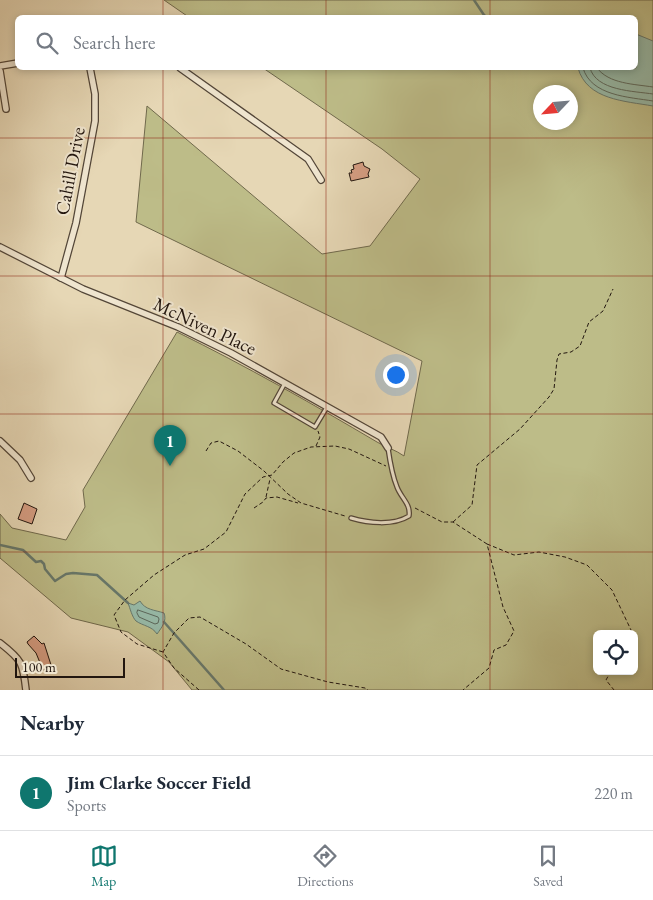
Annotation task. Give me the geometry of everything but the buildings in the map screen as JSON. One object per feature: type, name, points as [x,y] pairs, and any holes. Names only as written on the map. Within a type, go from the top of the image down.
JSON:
[{"type":"street","points":[[0,66],[15,64]]},
{"type":"street","points":[[0,70],[6,109]]},
{"type":"street","name":"Cahill Drive","points":[[61,278],[76,223],[95,121],[95,94],[90,70]]},
{"type":"street","points":[[183,70],[308,159],[322,180]]},
{"type":"street","name":"McNiven Place","points":[[0,247],[100,296],[178,327],[286,383],[380,437],[388,448]]},
{"type":"street","points":[[0,441],[20,460],[31,478]]},
{"type":"street","points":[[0,643],[16,656],[21,663],[26,690]]},
{"type":"lane","points":[[286,383],[274,403],[315,427],[327,407]]},
{"type":"lane","points":[[351,518],[364,522],[386,522],[401,520],[409,516],[409,508],[398,490],[391,469],[388,448]]},
{"type":"path","points":[[453,522],[472,505],[477,465],[520,430],[549,398],[554,388],[559,354],[572,352],[580,346],[588,322],[604,311],[614,289]]},
{"type":"path","points":[[315,427],[320,437],[316,446]]},
{"type":"path","points":[[206,451],[211,443],[219,441],[238,451],[301,503]]},
{"type":"path","points":[[199,690],[174,668],[163,652],[137,644],[121,632],[114,616],[125,600],[154,575],[185,555],[204,549],[226,532],[242,497],[257,482],[272,475],[294,453],[316,446],[335,446],[349,449],[391,469]]},
{"type":"path","points":[[254,508],[266,498],[269,477]]},
{"type":"path","points":[[266,498],[277,497],[351,518]]},
{"type":"path","points":[[415,508],[442,522],[453,522],[486,544],[514,555],[539,552],[564,556],[587,565],[612,590],[631,630]]},
{"type":"path","points":[[463,690],[489,668],[494,650],[506,645],[514,631],[503,607],[486,544]]},
{"type":"path","points":[[163,652],[174,633],[189,618],[200,617],[246,644],[281,670],[368,690]]},
{"type":"path","points":[[609,675],[606,680],[614,690]]},
{"type":"shaded area","points":[[164,0],[653,0],[653,690],[192,690],[169,662],[128,632],[71,618],[0,558],[0,514],[12,528],[66,540],[85,507],[83,490],[177,332],[253,371],[404,456],[422,361],[136,222],[147,106],[322,254],[370,246],[420,179],[382,149],[266,70],[638,70],[638,15],[186,15]]},
{"type":"water","points":[[638,35],[653,41],[653,106],[608,97],[598,93],[583,79],[579,70],[638,70]]},
{"type":"water","points":[[140,601],[147,608],[164,613],[164,621],[157,634],[136,621],[133,617],[128,603],[134,605]]},
{"type":"waterway","points":[[474,0],[484,15]]},
{"type":"waterway","points":[[0,545],[23,550],[36,562],[41,561],[55,581],[66,574],[97,575],[128,603]]},
{"type":"waterway","points":[[164,622],[224,690]]},
{"type":"place","name":"Jim Clarke Soccer Field","points":[[170,466]]}]
